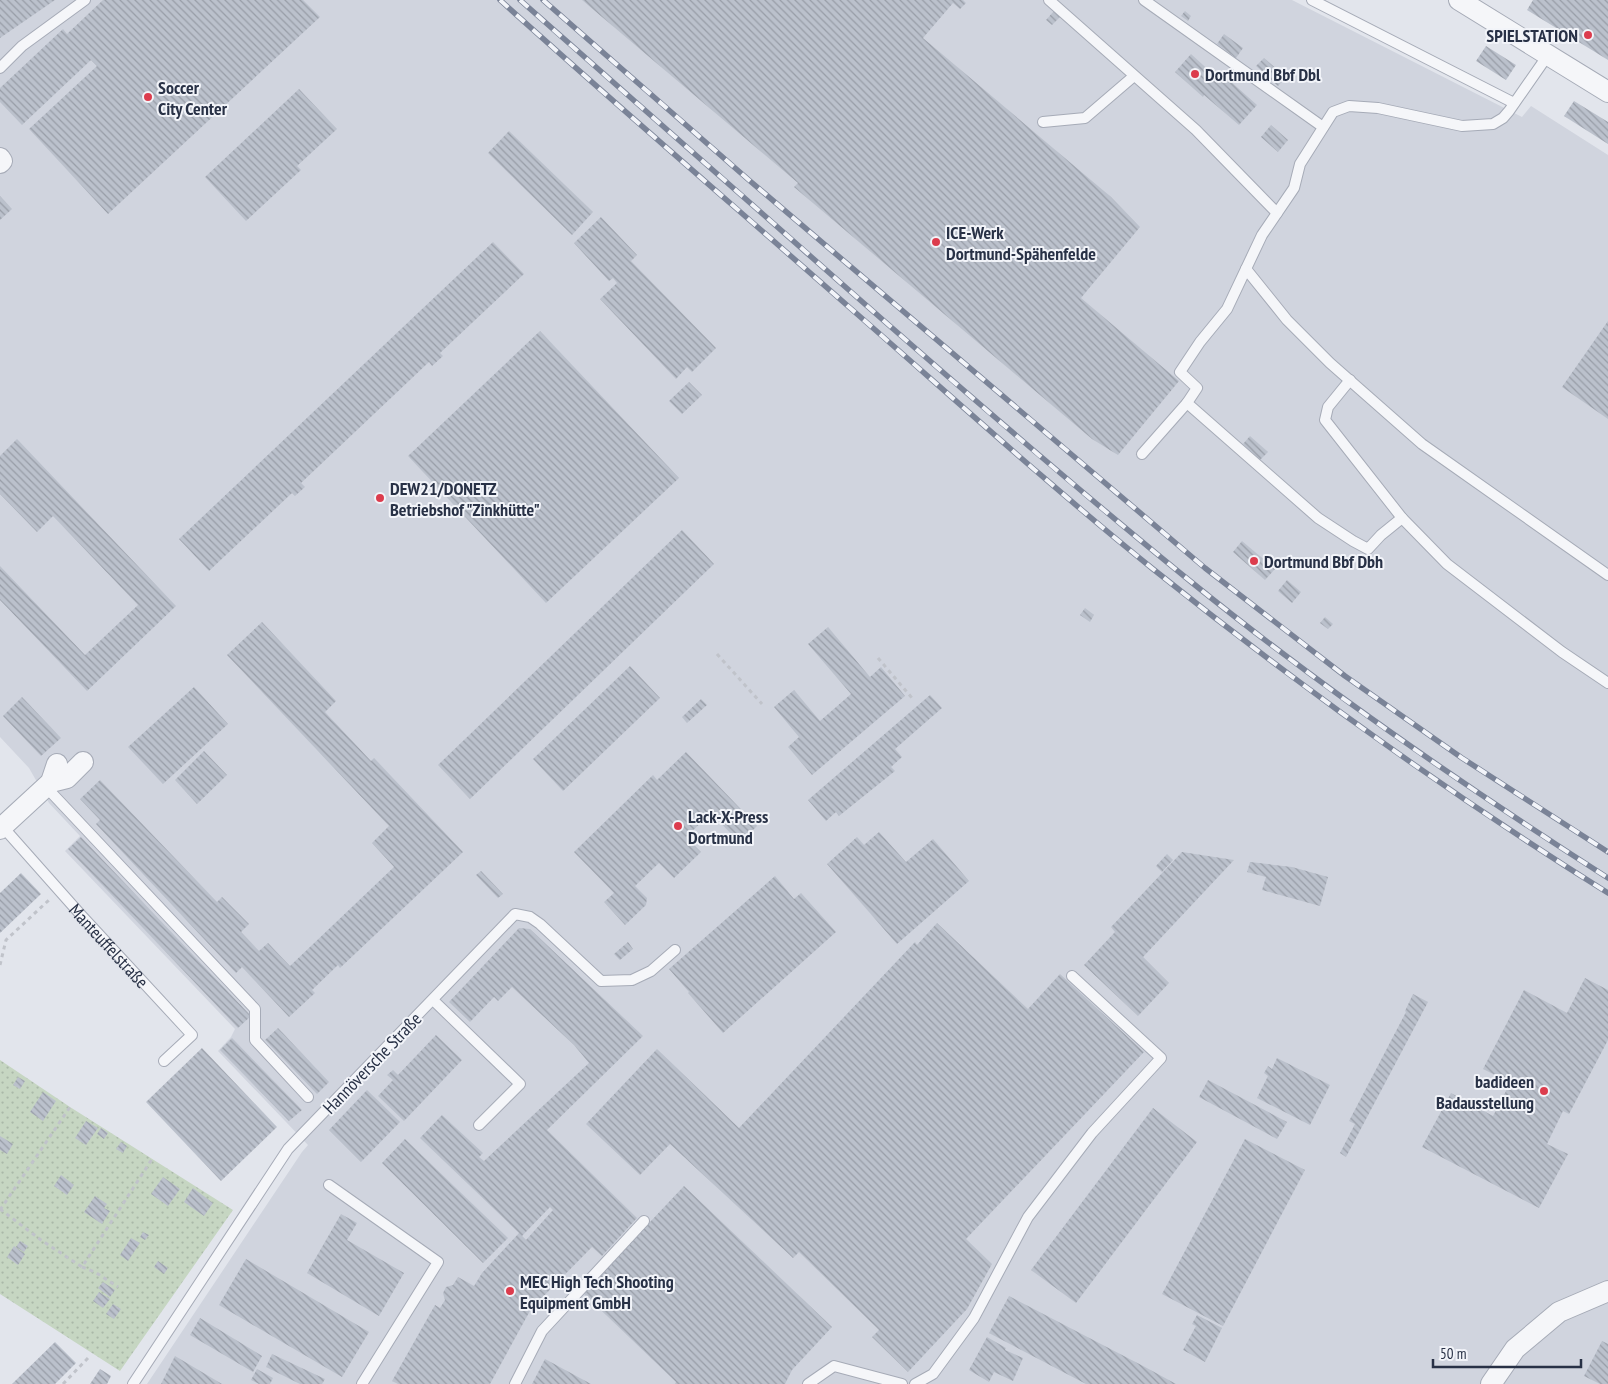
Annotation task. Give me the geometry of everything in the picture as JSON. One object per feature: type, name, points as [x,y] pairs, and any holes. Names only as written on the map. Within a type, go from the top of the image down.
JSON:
[{"type":"street","points":[[1460,0],[1608,92]]},
{"type":"street","points":[[0,158],[2,160],[0,163]]},
{"type":"street","name":"Manteuffelstraße","points":[[1,828],[52,777],[67,778],[83,762]]},
{"type":"street","points":[[1491,1384],[1516,1349],[1559,1312],[1608,1291]]},
{"type":"lane","points":[[0,68],[22,46],[84,0]]},
{"type":"lane","points":[[1049,0],[1196,130],[1277,213]]},
{"type":"lane","points":[[1144,0],[1323,127]]},
{"type":"lane","points":[[1312,0],[1514,103]]},
{"type":"lane","points":[[1142,454],[1187,403],[1197,388],[1180,372],[1200,342],[1227,309],[1262,235],[1294,188],[1300,164],[1334,112],[1350,106],[1378,108],[1462,126],[1493,124],[1503,118],[1548,55]]},
{"type":"lane","points":[[1043,122],[1085,118],[1134,76]]},
{"type":"lane","points":[[1246,269],[1287,320],[1330,362],[1422,444],[1608,575]]},
{"type":"lane","points":[[1350,380],[1328,407],[1325,420],[1402,518],[1447,564],[1562,652],[1608,683]]},
{"type":"lane","points":[[1187,403],[1318,518],[1352,541],[1368,549],[1381,535],[1402,518]]},
{"type":"lane","points":[[52,777],[254,1009],[255,1040],[308,1096]]},
{"type":"lane","name":"Manteuffelstraße","points":[[1,828],[192,1035],[164,1061]]},
{"type":"lane","name":"Hannöversche Straße","points":[[133,1384],[288,1149],[516,914],[530,917],[540,924],[601,982],[632,980],[651,971],[675,950]]},
{"type":"lane","points":[[915,1384],[933,1374],[974,1318],[1028,1217],[1092,1133],[1161,1058],[1072,976]]},
{"type":"lane","points":[[433,1000],[520,1084],[479,1125]]},
{"type":"lane","points":[[329,1185],[438,1262],[362,1384]]},
{"type":"lane","points":[[515,1384],[542,1331],[644,1221]]},
{"type":"lane","points":[[808,1384],[834,1366],[902,1384]]},
{"type":"path","points":[[718,654],[762,704]]},
{"type":"path","points":[[878,658],[912,698]]},
{"type":"path","points":[[0,965],[6,940],[48,900]]},
{"type":"path","points":[[70,1107],[0,1209],[41,1240],[118,1288]]},
{"type":"path","points":[[82,1267],[152,1159]]},
{"type":"path","points":[[63,1384],[88,1358]]},
{"type":"shaded area","points":[[0,0],[1292,0],[1522,117],[1531,106],[1608,155],[1608,1384],[147,1384],[308,1145],[218,1051],[231,1037],[235,1029],[65,851],[80,836],[49,803],[29,768],[0,737]]},
{"type":"green space","points":[[0,1060],[70,1107],[233,1210],[120,1371],[0,1294]]},
{"type":"building","points":[[0,0],[55,0],[0,38]]},
{"type":"building","name":"Soccer City Center","points":[[103,0],[303,0],[320,17],[108,214],[29,129],[97,66],[91,60],[22,125],[0,102],[0,88],[63,29],[67,34]]},
{"type":"building","name":"ICE-Werk Dortmund-Spähenfelde","points":[[582,0],[963,0],[966,3],[960,9],[953,3],[923,38],[1111,197],[1140,227],[1081,298],[1179,381],[1118,455],[1092,439],[794,187],[798,183]]},
{"type":"building","name":"SPIELSTATION","points":[[1533,0],[1608,0],[1608,60],[1527,10]]},
{"type":"building","points":[[1054,11],[1061,16],[1052,25],[1046,20]]},
{"type":"building","points":[[1185,11],[1191,16],[1188,21],[1181,16]]},
{"type":"building","points":[[1224,34],[1243,48],[1236,58],[1217,44]]},
{"type":"building","points":[[1486,46],[1516,65],[1506,80],[1476,61]]},
{"type":"building","points":[[1191,54],[1215,76],[1219,71],[1257,105],[1239,125],[1175,72]]},
{"type":"building","points":[[1264,58],[1286,77],[1278,86],[1256,66]]},
{"type":"building","points":[[299,89],[337,129],[297,166],[301,170],[246,221],[205,177]]},
{"type":"building","points":[[1574,101],[1608,122],[1608,144],[1564,116]]},
{"type":"building","points":[[1271,125],[1288,140],[1278,152],[1261,137]]},
{"type":"building","points":[[509,131],[593,212],[572,235],[488,153]]},
{"type":"building","points":[[0,196],[12,209],[0,220]]},
{"type":"building","points":[[601,217],[637,255],[631,261],[716,348],[692,372],[687,367],[676,379],[600,299],[617,283],[613,278],[609,281],[574,243]]},
{"type":"building","points":[[493,242],[524,274],[440,353],[443,356],[432,366],[429,362],[301,483],[305,487],[295,496],[292,493],[209,571],[179,539]]},
{"type":"building","points":[[1608,321],[1608,419],[1562,387]]},
{"type":"building","points":[[540,331],[679,478],[546,603],[408,456]]},
{"type":"building","points":[[689,382],[702,395],[682,414],[669,401]]},
{"type":"building","points":[[1250,436],[1268,452],[1260,460],[1243,444]]},
{"type":"building","points":[[17,439],[176,606],[87,691],[0,600],[0,566],[85,655],[138,605],[53,516],[37,532],[0,494],[0,456]]},
{"type":"building","points":[[682,530],[714,564],[470,799],[438,765]]},
{"type":"building","name":"Dortmund Bbf Dbh","points":[[1242,541],[1275,569],[1265,580],[1233,552]]},
{"type":"building","points":[[1287,580],[1301,592],[1292,603],[1278,591]]},
{"type":"building","points":[[1085,608],[1094,615],[1090,622],[1080,615]]},
{"type":"building","points":[[1325,617],[1333,624],[1328,629],[1320,623]]},
{"type":"building","points":[[262,622],[336,701],[325,712],[371,761],[374,758],[463,852],[340,968],[338,965],[312,990],[315,993],[289,1017],[242,967],[236,973],[96,824],[100,820],[80,799],[100,780],[217,902],[222,897],[249,924],[241,932],[259,951],[268,943],[290,966],[394,867],[372,843],[389,826],[227,655]]},
{"type":"building","points":[[828,627],[870,677],[881,667],[905,696],[812,775],[788,747],[799,737],[774,707],[794,690],[820,721],[851,694],[808,644]]},
{"type":"building","points":[[630,666],[660,698],[563,791],[533,759]]},
{"type":"building","points":[[194,687],[228,724],[163,784],[128,747]]},
{"type":"building","points":[[930,695],[942,708],[895,749],[902,757],[891,767],[895,771],[839,816],[836,812],[826,821],[808,800]]},
{"type":"building","points":[[22,697],[61,738],[41,756],[3,716]]},
{"type":"building","points":[[701,699],[707,705],[687,723],[682,717]]},
{"type":"building","points":[[204,751],[227,775],[197,804],[175,780]]},
{"type":"building","points":[[686,752],[757,826],[740,843],[711,813],[686,837],[701,852],[674,878],[659,863],[635,886],[647,898],[646,905],[625,925],[604,902],[614,893],[574,852],[653,775],[657,780]]},
{"type":"building","points":[[879,832],[906,862],[933,839],[969,881],[897,944],[827,864],[857,837],[864,845]]},
{"type":"building","points":[[81,837],[251,1016],[238,1028],[68,849]]},
{"type":"building","points":[[1182,852],[1234,860],[1143,957],[1169,983],[1138,1016],[1084,965],[1115,932],[1111,927]]},
{"type":"building","points":[[1167,854],[1173,860],[1162,872],[1156,866]]},
{"type":"building","points":[[1250,862],[1292,867],[1328,877],[1320,906],[1262,890],[1266,877],[1247,872]]},
{"type":"building","points":[[481,871],[503,894],[498,898],[476,875]]},
{"type":"building","points":[[21,873],[41,894],[0,933],[0,893]]},
{"type":"building","points":[[775,876],[794,899],[801,893],[836,932],[723,1033],[669,969]]},
{"type":"building","points":[[937,923],[1028,1009],[1060,974],[1144,1052],[966,1239],[992,1264],[967,1309],[908,1372],[872,1337],[879,1330],[799,1252],[793,1258],[670,1144],[640,1175],[586,1124],[657,1049],[739,1128],[915,942],[917,945]]},
{"type":"building","points":[[519,928],[530,929],[643,1036],[547,1130],[637,1218],[602,1256],[592,1247],[531,1309],[490,1384],[398,1384],[392,1381],[435,1305],[440,1308],[445,1300],[443,1293],[446,1287],[453,1285],[458,1277],[474,1286],[482,1273],[519,1233],[420,1138],[442,1115],[483,1153],[479,1157],[484,1161],[589,1063],[574,1045],[512,987],[498,1001],[494,997],[470,1022],[449,1002]],"holes":[[[550,1207],[553,1210],[526,1240],[522,1236]]]},
{"type":"building","points":[[628,942],[633,949],[620,960],[614,954]]},
{"type":"building","name":"badideen Badausstellung","points":[[1585,978],[1608,990],[1608,1040],[1569,1114],[1563,1111],[1547,1144],[1568,1154],[1539,1208],[1422,1147],[1451,1093],[1493,1116],[1507,1089],[1491,1081],[1495,1075],[1483,1069],[1524,990],[1567,1013]]},
{"type":"building","points":[[1413,994],[1428,1002],[1346,1157],[1340,1153],[1355,1124],[1349,1121],[1406,1012]]},
{"type":"building","points":[[278,1028],[329,1082],[317,1094],[265,1040]]},
{"type":"building","points":[[436,1035],[462,1060],[404,1121],[378,1096],[393,1080],[387,1075],[393,1070],[398,1075]]},
{"type":"building","points":[[232,1038],[302,1110],[289,1121],[220,1050]]},
{"type":"building","points":[[202,1048],[277,1127],[221,1181],[146,1102]]},
{"type":"building","points":[[1277,1058],[1330,1085],[1310,1125],[1257,1098],[1268,1076],[1264,1073],[1268,1066],[1272,1069]]},
{"type":"building","points":[[18,1077],[25,1081],[20,1089],[13,1085]]},
{"type":"building","points":[[1208,1080],[1287,1122],[1277,1139],[1199,1097]]},
{"type":"building","points":[[367,1090],[400,1122],[361,1162],[329,1130]]},
{"type":"building","points":[[43,1092],[56,1101],[43,1121],[30,1112]]},
{"type":"building","points":[[1153,1108],[1197,1142],[1076,1303],[1031,1270]]},
{"type":"building","points":[[86,1121],[98,1128],[86,1145],[75,1138]]},
{"type":"building","points":[[101,1128],[108,1133],[104,1139],[97,1134]]},
{"type":"building","points":[[0,1136],[13,1144],[7,1154],[0,1150]]},
{"type":"building","points":[[405,1139],[508,1238],[483,1263],[382,1163]]},
{"type":"building","points":[[1245,1139],[1305,1170],[1223,1326],[1162,1294]]},
{"type":"building","points":[[121,1142],[127,1146],[123,1153],[116,1149]]},
{"type":"building","points":[[61,1175],[74,1185],[67,1195],[54,1186]]},
{"type":"building","points":[[163,1177],[180,1189],[168,1206],[151,1194]]},
{"type":"building","points":[[684,1186],[832,1327],[792,1370],[785,1384],[675,1384],[676,1382],[583,1293]]},
{"type":"building","points":[[193,1188],[213,1203],[204,1216],[184,1202]]},
{"type":"building","points":[[95,1196],[107,1204],[104,1208],[110,1211],[102,1224],[84,1212]]},
{"type":"building","points":[[341,1214],[357,1223],[347,1240],[404,1273],[379,1316],[307,1273]]},
{"type":"building","points":[[143,1232],[149,1235],[145,1240],[140,1237]]},
{"type":"building","points":[[131,1238],[140,1243],[128,1261],[120,1255]]},
{"type":"building","points":[[20,1241],[28,1246],[24,1252],[16,1247]]},
{"type":"building","points":[[14,1246],[25,1254],[18,1265],[7,1257]]},
{"type":"building","points":[[246,1259],[369,1332],[342,1377],[219,1305]]},
{"type":"building","points":[[158,1261],[168,1268],[164,1274],[154,1267]]},
{"type":"building","points":[[103,1282],[115,1290],[110,1297],[98,1288]]},
{"type":"building","points":[[99,1292],[110,1299],[103,1308],[93,1301]]},
{"type":"building","points":[[1009,1296],[1176,1384],[1086,1384],[989,1333]]},
{"type":"building","points":[[113,1304],[121,1309],[114,1319],[106,1314]]},
{"type":"building","points":[[1197,1315],[1222,1328],[1205,1362],[1183,1350],[1196,1326],[1192,1324]]},
{"type":"building","points":[[200,1318],[262,1356],[253,1372],[190,1335]]},
{"type":"building","points":[[987,1337],[1006,1348],[1005,1350],[1023,1358],[1013,1381],[994,1372],[989,1382],[969,1370]]},
{"type":"building","points":[[1602,1341],[1608,1344],[1608,1384],[1600,1384],[1584,1376]]},
{"type":"building","points":[[55,1342],[76,1363],[55,1384],[12,1384]]},
{"type":"building","points":[[272,1354],[325,1379],[322,1384],[300,1384],[266,1367]]},
{"type":"building","points":[[175,1356],[222,1384],[161,1384]]},
{"type":"building","points":[[545,1359],[591,1384],[532,1384]]},
{"type":"building","points":[[100,1369],[111,1376],[107,1384],[90,1384]]},
{"type":"building","points":[[257,1369],[273,1378],[270,1384],[259,1384],[251,1380]]},
{"type":"railway","points":[[500,0],[1000,439],[1153,569],[1263,655],[1376,738],[1491,817],[1608,893]]},
{"type":"railway","points":[[520,0],[973,398],[1195,585],[1295,663],[1397,737],[1502,809],[1608,878]]},
{"type":"railway","points":[[543,0],[750,181],[1205,568],[1345,676],[1462,758],[1608,852]]},
{"type":"place","name":"SPIELSTATION","points":[[1588,35]]},
{"type":"place","name":"Dortmund Bbf Dbl","points":[[1195,74]]},
{"type":"place","name":"Soccer City Center","points":[[148,97]]},
{"type":"place","name":"ICE-Werk Dortmund-Spähenfelde","points":[[936,242]]},
{"type":"place","name":"DEW21/DONETZ Betriebshof \"Zinkhütte\"","points":[[380,498]]},
{"type":"place","name":"Dortmund Bbf Dbh","points":[[1254,561]]},
{"type":"place","name":"Lack-X-Press Dortmund","points":[[678,826]]},
{"type":"place","name":"badideen Badausstellung","points":[[1544,1091]]},
{"type":"place","name":"MEC High Tech Shooting Equipment GmbH","points":[[510,1291]]}]
